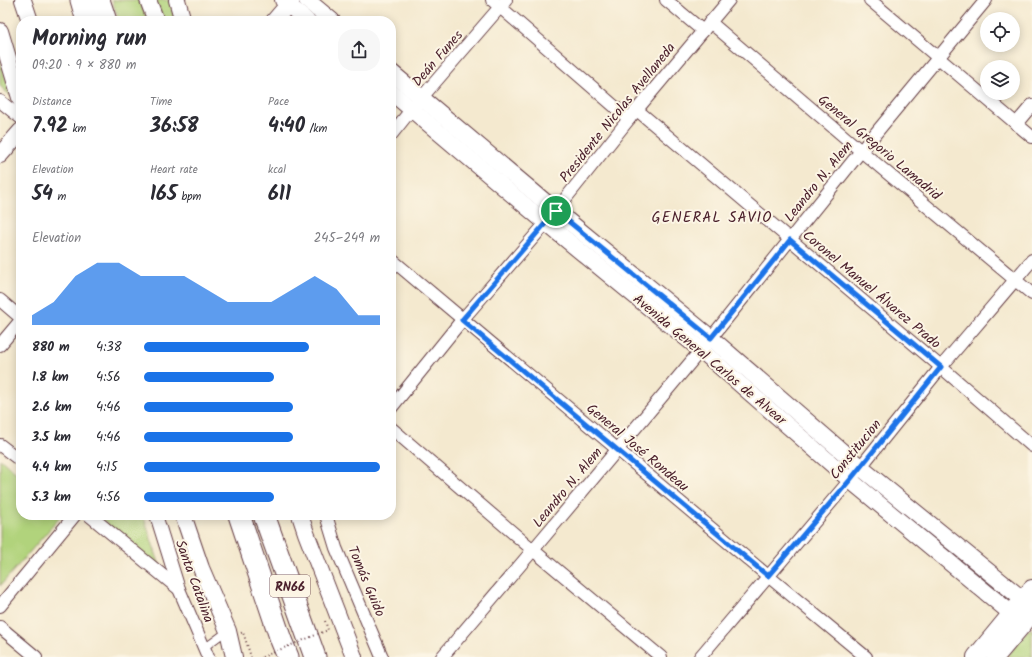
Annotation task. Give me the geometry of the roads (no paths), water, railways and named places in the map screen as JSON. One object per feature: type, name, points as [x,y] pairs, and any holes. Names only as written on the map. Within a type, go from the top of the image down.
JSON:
[{"type":"highway","points":[[81,0],[86,16]]},
{"type":"highway","points":[[99,0],[104,16]]},
{"type":"highway","name":"RN66","points":[[241,520],[288,657]]},
{"type":"highway","name":"RN66","points":[[266,520],[315,657]]},
{"type":"main road","points":[[976,657],[1012,614],[1030,604]]},
{"type":"main road","points":[[995,657],[1030,604]]},
{"type":"street","points":[[23,0],[28,16]]},
{"type":"street","points":[[148,0],[154,16]]},
{"type":"street","points":[[177,0],[182,16]]},
{"type":"street","points":[[307,0],[326,16]]},
{"type":"street","name":"General Gregorio Lamadrid","points":[[666,0],[706,27],[861,151],[1032,294]]},
{"type":"street","name":"Presidente Nicolas Avellaneda","points":[[396,402],[462,320],[551,217],[633,114],[730,0]]},
{"type":"street","points":[[870,0],[1032,137]]},
{"type":"street","name":"Leandro N. Alem","points":[[449,654],[706,344],[861,151],[986,0]]},
{"type":"street","points":[[267,16],[285,1]]},
{"type":"street","points":[[277,16],[285,1]]},
{"type":"street","points":[[285,1],[301,16]]},
{"type":"street","name":"Deán Funes","points":[[396,129],[500,2]]},
{"type":"street","name":"Coronel Manuel Álvarez Prado","points":[[500,2],[633,114],[790,240],[1032,446]]},
{"type":"street","points":[[0,31],[16,84]]},
{"type":"street","name":"Avenida General Carlos de Alvear","points":[[396,78],[417,104],[551,217],[706,344],[1030,604]]},
{"type":"street","name":"Avenida General Carlos de Alvear","points":[[396,94],[417,104]]},
{"type":"street","points":[[0,101],[16,114]]},
{"type":"street","points":[[1016,124],[1032,105]]},
{"type":"street","points":[[0,155],[16,137]]},
{"type":"street","name":"Constitucion","points":[[700,657],[850,480],[941,367],[1032,260]]},
{"type":"street","name":"General José Rondeau","points":[[396,263],[866,657]]},
{"type":"street","points":[[0,300],[16,314]]},
{"type":"street","points":[[0,345],[16,325]]},
{"type":"street","name":"Avenida General Carlos de Alvear","points":[[706,344],[850,480],[1012,614]]},
{"type":"street","points":[[396,432],[661,657]]},
{"type":"street","points":[[0,445],[16,457]]},
{"type":"street","points":[[0,606],[71,520]]},
{"type":"street","points":[[95,520],[179,589]]},
{"type":"street","name":"Santa Catalina","points":[[158,520],[179,589],[206,652]]},
{"type":"street","points":[[184,520],[201,568],[228,631],[234,657]]},
{"type":"street","points":[[302,520],[354,657]]},
{"type":"street","name":"Tomás Guido","points":[[328,520],[336,548],[382,657]]},
{"type":"street","points":[[0,627],[36,657]]},
{"type":"street","points":[[195,657],[206,652]]},
{"type":"lane","points":[[206,652],[228,631]]},
{"type":"district","name":"GENERAL SAVIO","points":[[712,217]]}]
